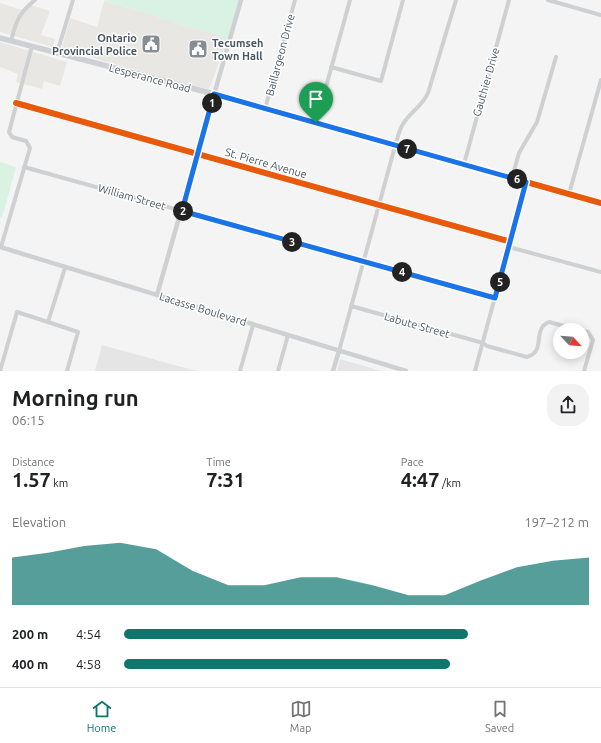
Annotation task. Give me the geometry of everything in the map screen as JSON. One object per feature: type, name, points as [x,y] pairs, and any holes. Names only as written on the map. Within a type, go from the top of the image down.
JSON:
[{"type":"main road","name":"Lesperance Road","points":[[0,38],[214,94],[601,203]]},
{"type":"street","points":[[11,41],[19,15],[35,0]]},
{"type":"street","points":[[57,53],[72,0]]},
{"type":"street","points":[[157,295],[241,0]]},
{"type":"street","name":"Baillargeon Drive","points":[[265,109],[295,0]]},
{"type":"street","points":[[316,123],[350,0]]},
{"type":"street","points":[[331,67],[381,81],[403,0]]},
{"type":"street","points":[[333,371],[395,146],[401,128],[411,114],[424,102],[428,93],[456,0]]},
{"type":"street","name":"Gauthier Drive","points":[[464,164],[509,0]]},
{"type":"street","points":[[548,0],[601,16]]},
{"type":"street","points":[[0,247],[30,148],[26,141],[12,136],[8,132],[32,46]]},
{"type":"street","points":[[512,178],[519,153],[537,122],[556,57]]},
{"type":"street","points":[[569,194],[601,80]]},
{"type":"street","name":"St. Pierre Avenue","points":[[16,104],[511,242]]},
{"type":"street","name":"William Street","points":[[24,167],[495,298]]},
{"type":"street","points":[[475,371],[526,182]]},
{"type":"street","name":"Lacasse Boulevard","points":[[0,247],[406,371]]},
{"type":"street","points":[[509,247],[601,272]]},
{"type":"street","points":[[48,322],[65,268]]},
{"type":"street","name":"Labute Street","points":[[351,306],[483,343],[487,346],[527,357],[533,356],[542,327],[549,322],[553,323]]},
{"type":"street","points":[[0,371],[17,312],[78,332],[67,371]]},
{"type":"street","points":[[240,371],[253,325]]},
{"type":"street","points":[[589,334],[593,340],[589,354]]},
{"type":"street","points":[[278,371],[288,335]]},
{"type":"street","points":[[584,371],[587,359]]},
{"type":"shaded area","points":[[104,1],[154,15],[163,20],[167,18],[175,23],[222,36],[227,41],[210,87],[208,89],[164,78],[65,50],[62,47],[70,18],[97,27]]},
{"type":"shaded area","points":[[0,3],[25,11],[31,5],[50,11],[41,35],[55,39],[53,47],[0,32]]},
{"type":"shaded area","points":[[0,42],[67,62],[60,86],[44,81],[42,89],[16,82],[18,74],[0,67]]},
{"type":"shaded area","points":[[102,345],[196,371],[95,371]]},
{"type":"shaded area","points":[[340,359],[381,371],[337,371]]},
{"type":"green space","points":[[239,0],[227,41],[222,40],[222,36],[175,23],[167,18],[163,20],[154,15],[104,1]]},
{"type":"green space","points":[[0,162],[16,167],[2,218],[0,217]]},
{"type":"cycle path","points":[[16,103],[511,242]]},
{"type":"cycle path","points":[[265,109],[601,203]]},
{"type":"place","name":"Ontario Provincial Police","points":[[151,44]]},
{"type":"place","name":"Tecumseh Town Hall","points":[[198,49]]},
{"type":"route","points":[[214,94],[316,123],[526,182],[495,298],[182,211],[214,94]]}]
